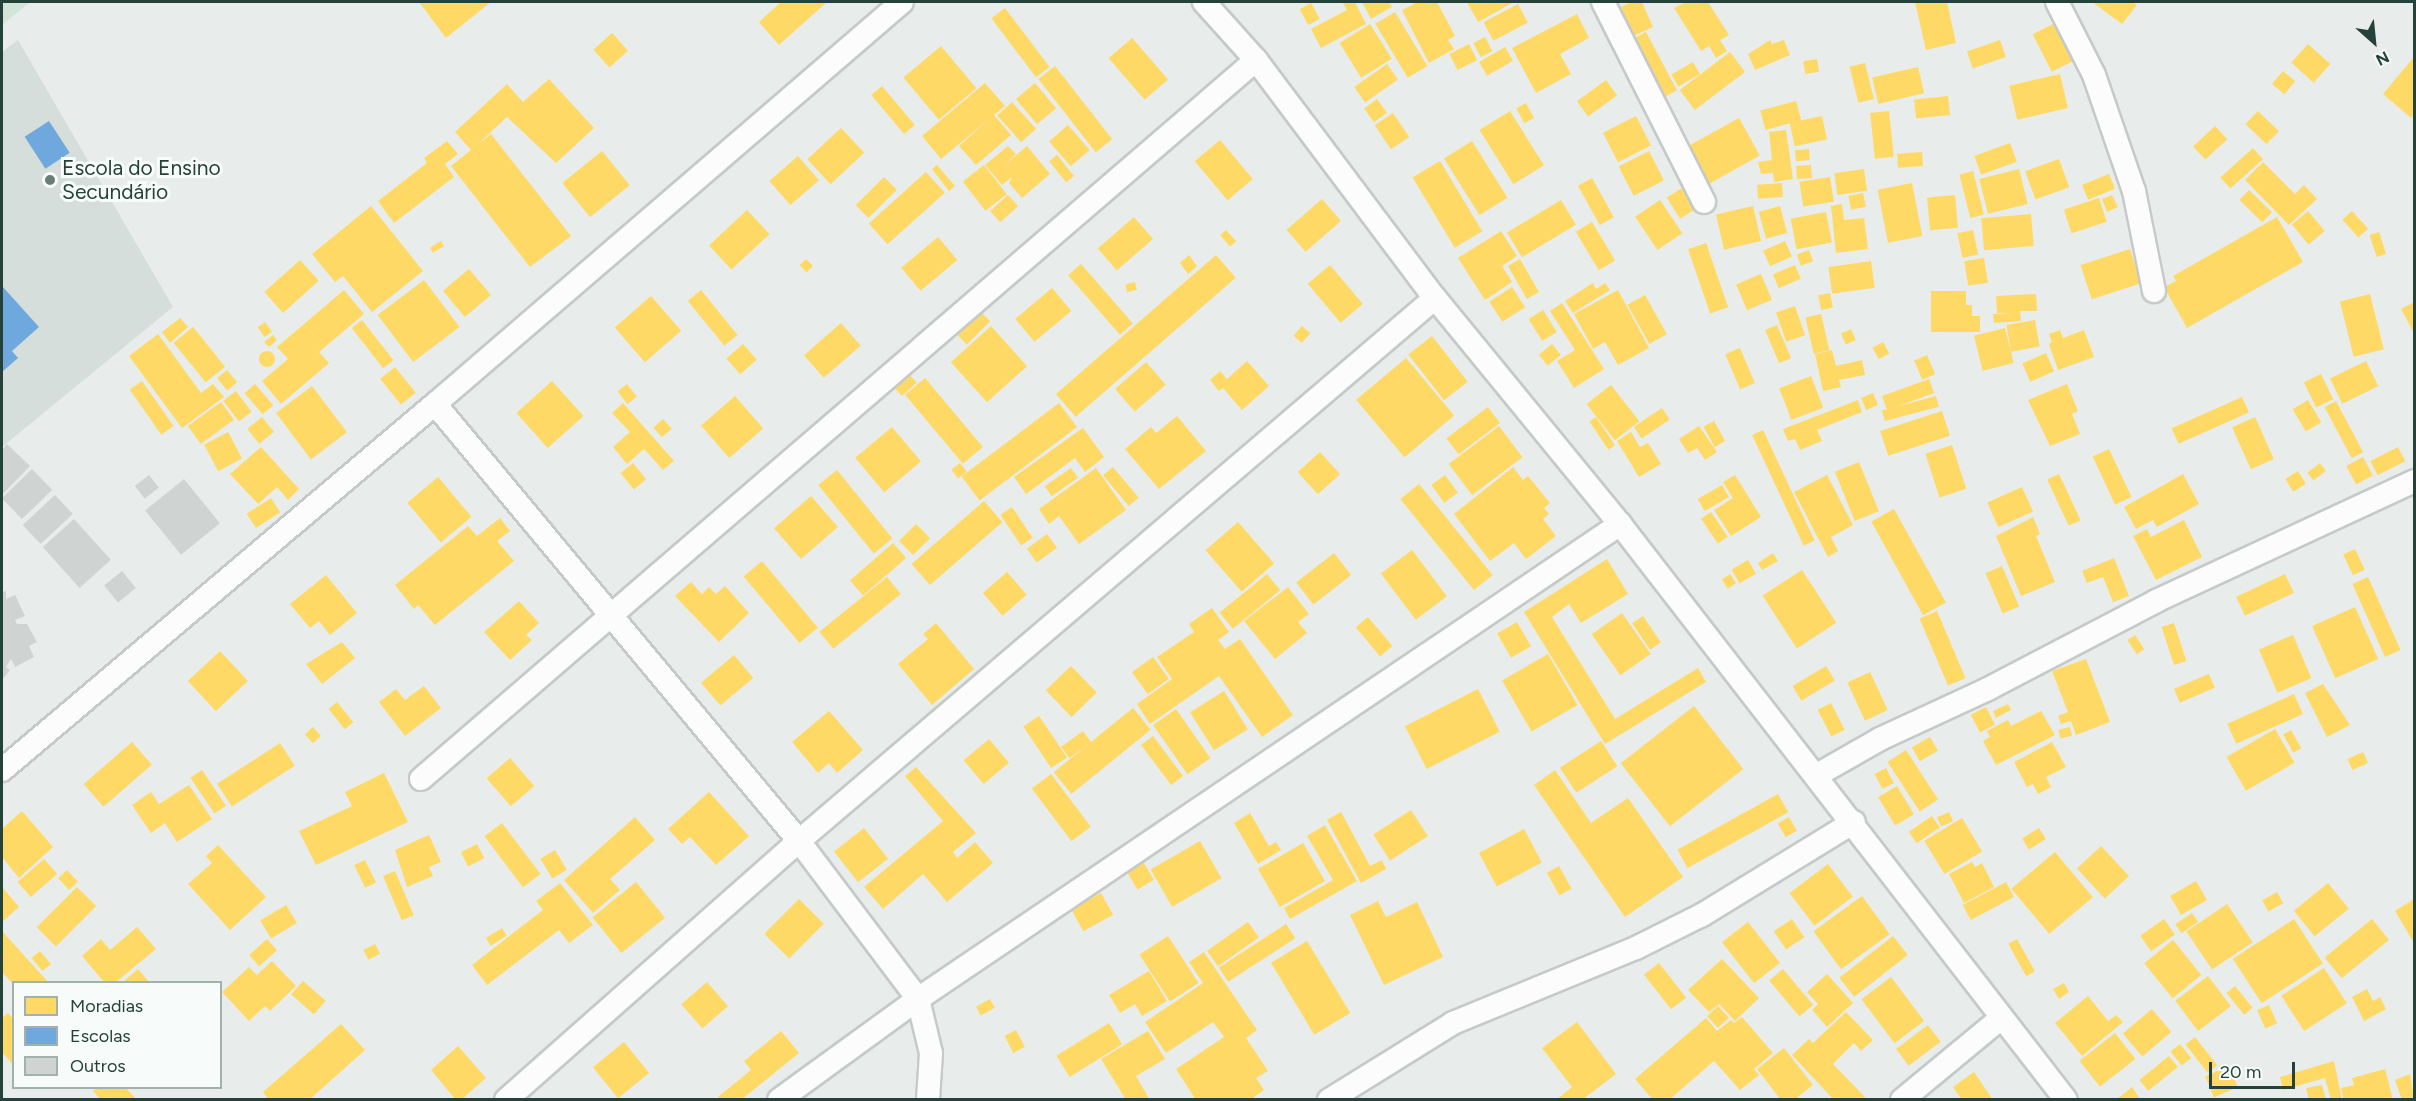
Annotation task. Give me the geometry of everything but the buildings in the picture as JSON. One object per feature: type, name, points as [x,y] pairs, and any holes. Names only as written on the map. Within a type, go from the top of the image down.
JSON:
[{"type":"street","points":[[2,770],[435,404],[902,2]]},
{"type":"street","points":[[1204,2],[1257,60],[1435,298],[1620,524],[1854,822],[2001,1018],[2066,1100]]},
{"type":"street","points":[[1603,2],[1704,202]]},
{"type":"street","points":[[2057,2],[2094,75],[2134,191],[2154,291]]},
{"type":"street","points":[[421,779],[1257,60]]},
{"type":"street","points":[[506,1100],[799,841],[1435,298]]},
{"type":"street","points":[[435,404],[799,841],[918,999],[931,1053],[928,1100]]},
{"type":"street","points":[[1817,775],[1881,739],[2156,601],[2415,481]]},
{"type":"street","points":[[779,1100],[918,999],[1620,524]]},
{"type":"street","points":[[1329,1100],[1453,1023],[1636,948],[1702,915],[1854,822]]},
{"type":"street","points":[[1902,1100],[2001,1018]]},
{"type":"shaded area","name":"Escola do Ensino Secundário","points":[[18,40],[173,307],[2,447],[2,52]]},
{"type":"green space","points":[[2,2],[30,2],[2,25]]},
{"type":"place","name":"Escola do Ensino Secundário","points":[[50,180]]}]
